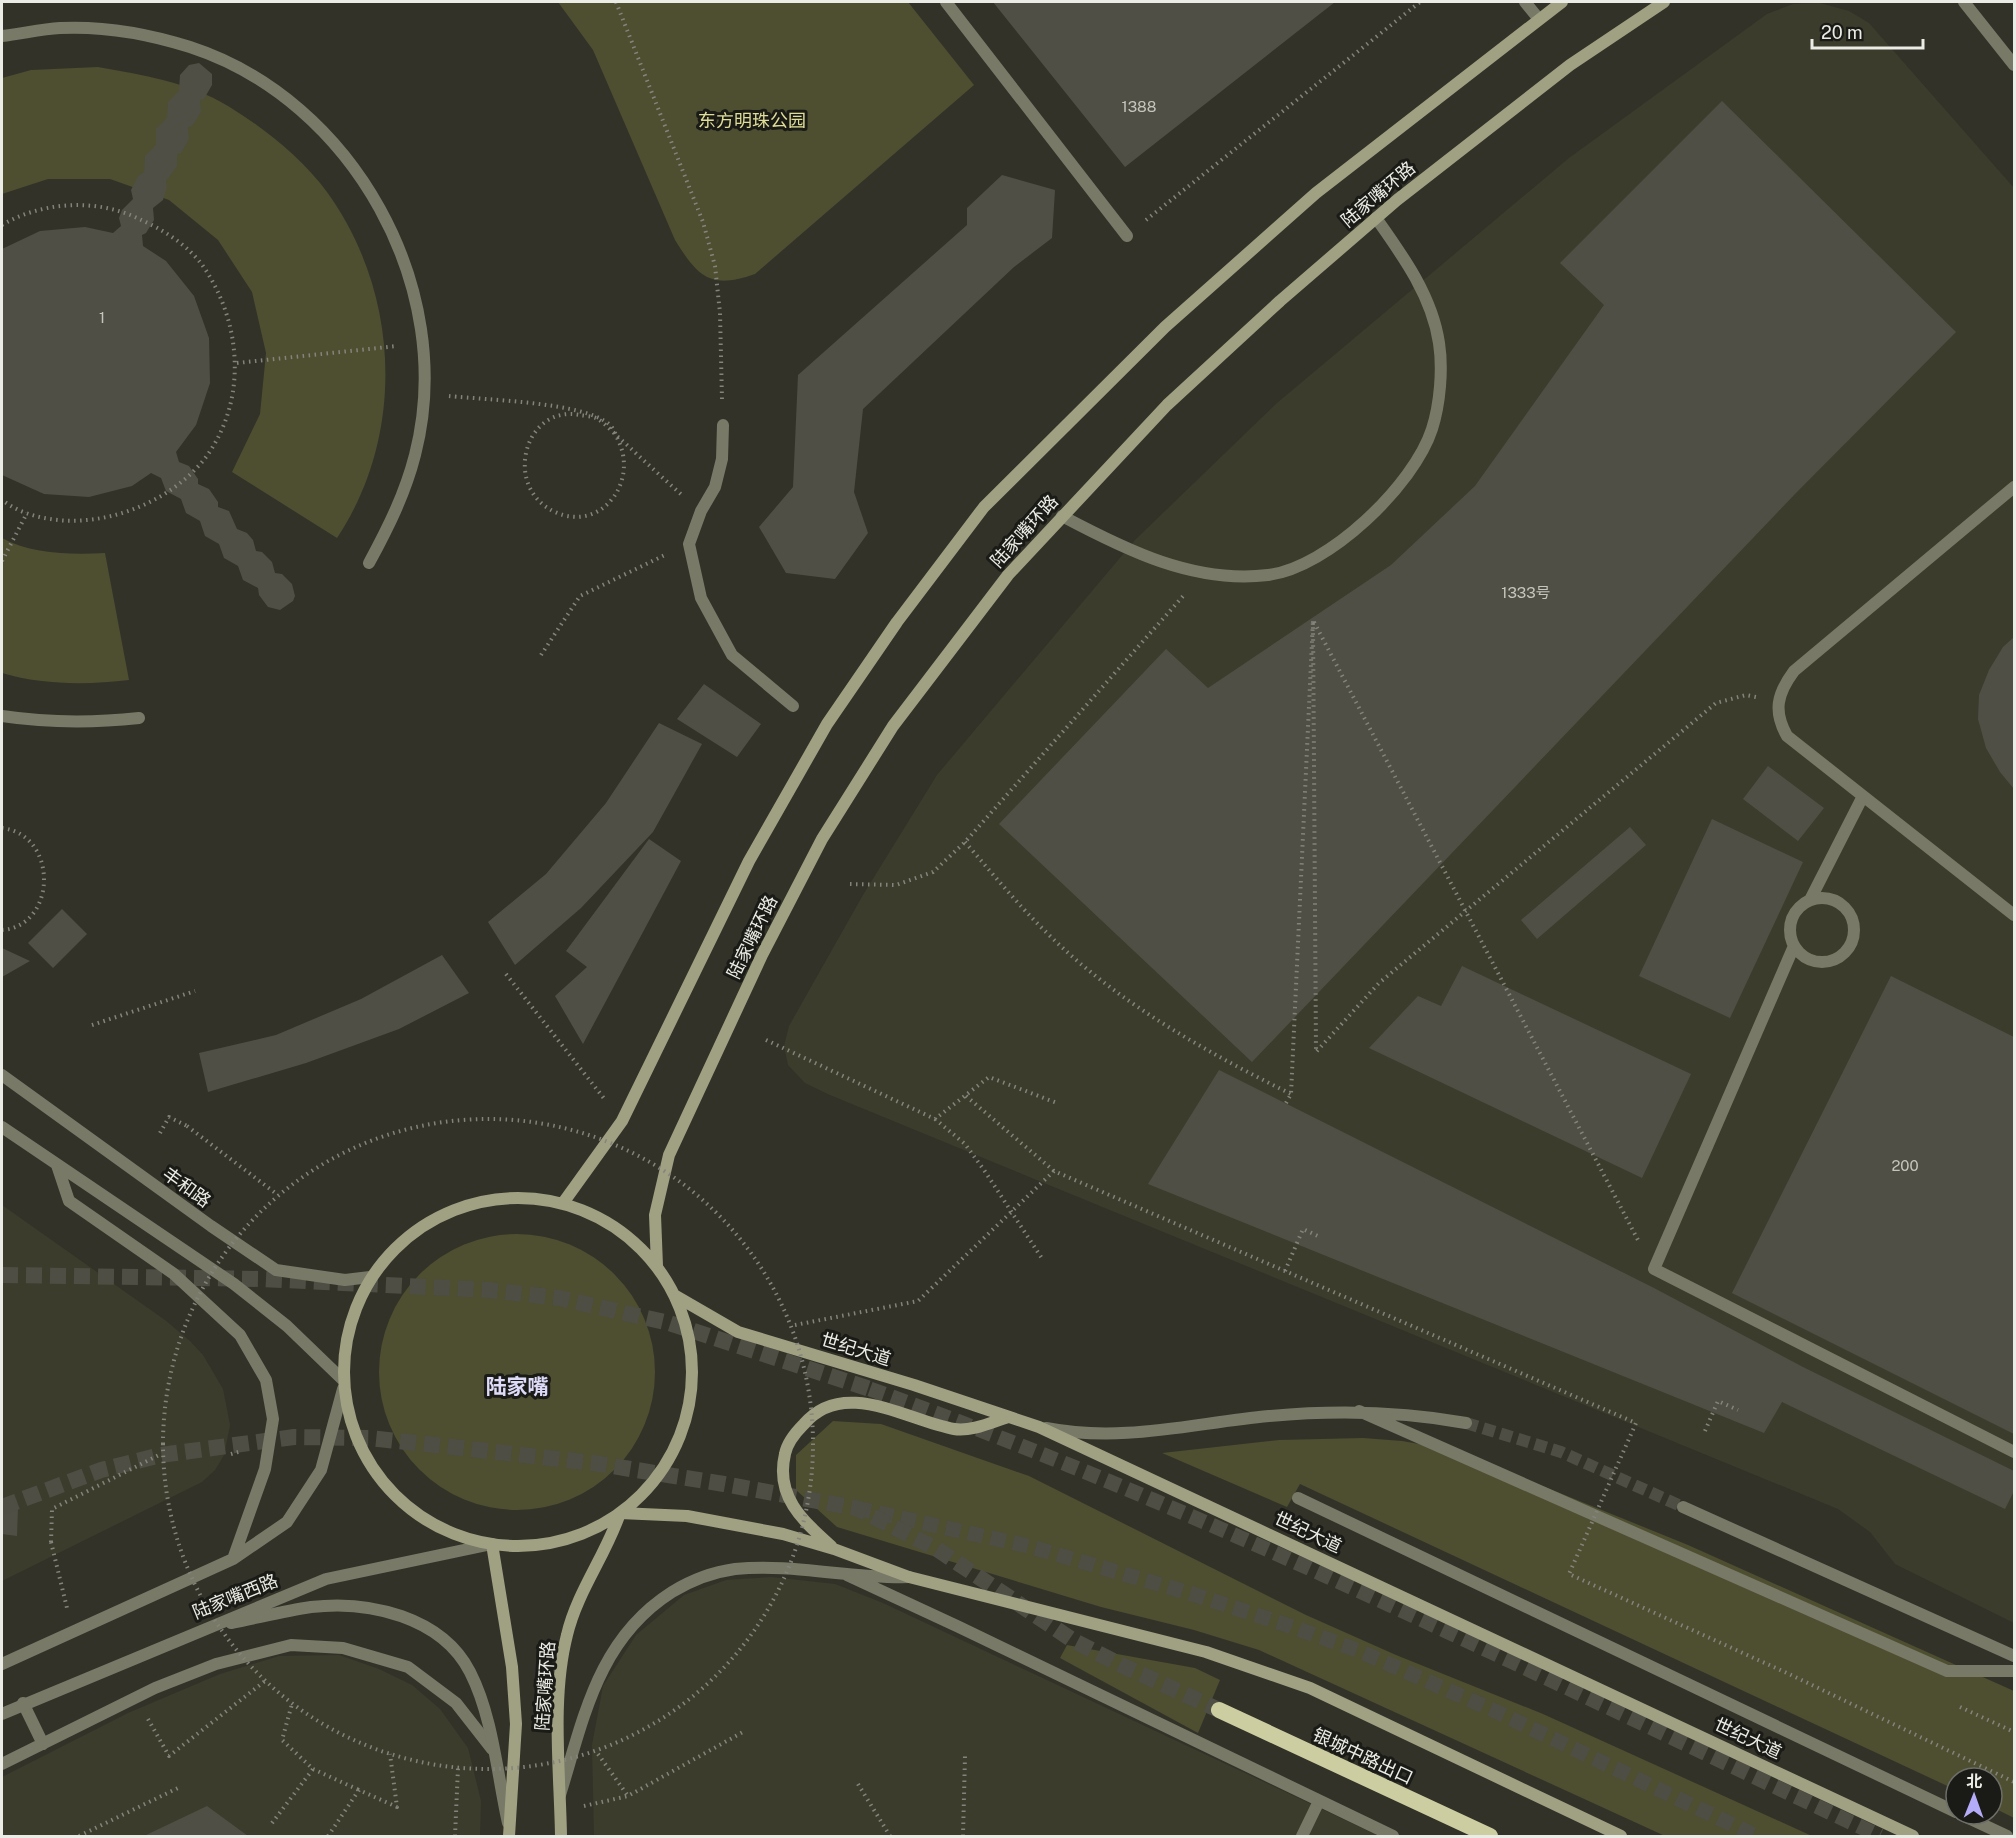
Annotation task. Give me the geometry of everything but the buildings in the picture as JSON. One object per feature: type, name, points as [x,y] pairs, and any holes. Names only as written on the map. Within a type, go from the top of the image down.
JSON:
[{"type":"highway","name":"银城中路出口","points":[[1219,1710],[1490,1836]]},
{"type":"main road","name":"陆家嘴环路","points":[[563,1203],[622,1122],[749,861],[826,724],[897,622],[984,507],[1164,327],[1316,193],[1538,18],[1562,2]]},
{"type":"main road","name":"陆家嘴环路","points":[[657,1266],[655,1215],[669,1155],[762,955],[822,838],[893,726],[1008,575],[1167,405],[1280,301],[1376,218],[1570,65],[1664,2]]},
{"type":"main road","points":[[508,1197],[563,1203],[615,1227],[657,1266],[674,1295],[690,1341],[692,1389],[680,1437],[655,1480],[620,1513],[581,1534],[537,1545],[492,1544],[460,1536],[431,1523],[387,1488],[357,1442],[343,1384],[348,1326],[370,1277],[406,1237],[454,1209],[508,1197]]},
{"type":"main road","name":"世纪大道","points":[[674,1295],[738,1332],[914,1385],[1039,1427],[1913,1836]]},
{"type":"main road","points":[[834,1549],[790,1504],[783,1486],[782,1467],[786,1449],[810,1416],[829,1405],[854,1403],[900,1411],[956,1430],[980,1426],[1008,1417]]},
{"type":"main road","name":"陆家嘴环路","points":[[561,1836],[559,1692],[567,1634],[586,1586],[614,1533],[620,1513]]},
{"type":"main road","points":[[620,1513],[687,1516],[783,1534],[834,1549],[909,1576],[1206,1652],[1310,1688],[1621,1836]]},
{"type":"main road","name":"陆家嘴环路","points":[[492,1544],[512,1667],[516,1724],[509,1833]]},
{"type":"street","points":[[946,2],[1127,236]]},
{"type":"street","points":[[1526,2],[1538,18]]},
{"type":"street","points":[[1964,2],[2014,65]]},
{"type":"street","points":[[2,36],[61,28],[127,32],[191,48],[251,75],[305,115],[350,162],[386,218],[411,279],[423,344],[424,394],[415,454],[400,501],[369,563]]},
{"type":"street","points":[[1062,516],[1112,542],[1164,564],[1223,576],[1270,575],[1317,558],[1369,520],[1409,470],[1432,429],[1440,381],[1439,343],[1428,303],[1407,262],[1376,218]]},
{"type":"street","points":[[723,425],[722,459],[715,487],[701,511],[689,544],[701,598],[732,655],[794,706]]},
{"type":"street","points":[[2014,487],[1794,672],[1783,686],[1777,702],[1778,721],[1787,736],[2014,915]]},
{"type":"street","points":[[2,716],[56,723],[92,723],[139,718]]},
{"type":"street","points":[[1810,900],[1863,796]]},
{"type":"street","points":[[1794,946],[1811,960],[1821,962],[1840,956],[1852,940],[1854,930],[1848,911],[1832,899],[1810,900],[1800,906],[1790,925],[1794,946],[1654,1269],[2014,1452]]},
{"type":"street","name":"丰和路","points":[[2,1075],[211,1226],[276,1270],[345,1280],[370,1277]]},
{"type":"street","points":[[2,1127],[234,1284],[287,1326],[343,1384]]},
{"type":"street","points":[[57,1165],[69,1201],[182,1282],[240,1335],[266,1380],[273,1419],[267,1460],[233,1559]]},
{"type":"street","name":"陆家嘴西路","points":[[2,1664],[72,1630],[233,1559],[287,1522],[321,1470],[343,1384]]},
{"type":"street","points":[[1039,1427],[1071,1433],[1123,1435],[1268,1416],[1359,1411],[1421,1415],[1466,1423]]},
{"type":"street","points":[[1359,1411],[1947,1671],[2014,1671]]},
{"type":"street","points":[[1298,1498],[1944,1806]]},
{"type":"street","points":[[1683,1507],[2014,1656]]},
{"type":"street","name":"陆家嘴西路","points":[[2,1714],[23,1703],[203,1628],[326,1579],[492,1544]]},
{"type":"street","points":[[560,1796],[591,1693],[618,1641],[648,1607],[689,1581],[734,1569],[784,1569],[847,1575],[909,1576]]},
{"type":"street","points":[[847,1575],[1393,1836]]},
{"type":"street","points":[[203,1628],[313,1607],[372,1608],[417,1622],[453,1646],[470,1673],[482,1704],[509,1833]]},
{"type":"street","points":[[2,1764],[136,1698],[216,1664],[291,1645],[343,1648],[408,1667],[456,1703],[492,1749]]},
{"type":"street","points":[[23,1703],[43,1744]]},
{"type":"street","points":[[1302,1836],[1319,1801]]},
{"type":"street","points":[[1986,1826],[2007,1836]]},
{"type":"path","points":[[616,2],[703,222],[715,266],[720,313],[723,425]]},
{"type":"path","points":[[1127,236],[1420,2]]},
{"type":"path","points":[[2,225],[20,214],[70,204],[121,210],[167,232],[204,267],[214,285],[228,313],[237,363],[228,412],[206,457],[170,491],[126,514],[76,521],[27,513],[2,500]]},
{"type":"path","points":[[237,363],[423,344]]},
{"type":"path","points":[[424,394],[582,410],[596,418],[701,511]]},
{"type":"path","points":[[596,418],[574,414],[557,417],[540,427],[529,441],[524,458],[525,478],[532,494],[545,506],[557,513],[574,516],[593,513],[609,503],[620,489],[626,468],[624,451],[617,436]]},
{"type":"path","points":[[2,561],[27,513]]},
{"type":"path","points":[[541,655],[580,596],[689,544]]},
{"type":"path","points":[[850,884],[896,885],[933,872],[964,842],[1205,572]]},
{"type":"path","points":[[1313,620],[1316,1052],[1379,983],[1716,703],[1746,695],[1777,702]]},
{"type":"path","points":[[1286,1103],[1291,1094],[1313,620]]},
{"type":"path","points":[[1313,620],[1654,1269]]},
{"type":"path","points":[[2,828],[22,836],[31,843],[41,858],[45,876],[40,902],[30,917],[8,930],[2,930]]},
{"type":"path","points":[[964,842],[1048,934],[1125,998],[1212,1055],[1291,1094]]},
{"type":"path","points":[[506,974],[622,1122]]},
{"type":"path","points":[[92,1025],[195,991]]},
{"type":"path","points":[[766,1040],[935,1119],[965,1144],[1043,1260]]},
{"type":"path","points":[[935,1119],[989,1077],[1057,1102]]},
{"type":"path","points":[[966,1096],[1054,1171],[1636,1423],[1569,1574],[1789,1674],[2014,1782]]},
{"type":"path","points":[[160,1133],[169,1117],[187,1126],[278,1194]]},
{"type":"path","points":[[479,1119],[534,1122],[587,1134],[638,1155],[684,1184],[725,1221],[759,1263],[795,1325],[805,1367],[814,1427],[812,1486],[798,1544],[775,1600],[741,1649],[699,1692],[650,1726],[595,1751],[551,1763],[505,1769],[458,1768],[390,1754],[322,1724],[292,1704],[265,1681],[230,1644],[202,1601],[180,1555],[167,1505],[161,1454],[165,1395],[179,1338],[203,1285],[236,1236],[278,1194],[323,1163],[372,1140],[425,1125],[479,1119]]},
{"type":"path","points":[[795,1325],[918,1301],[1054,1171]]},
{"type":"path","points":[[1285,1271],[1303,1229],[1320,1237]]},
{"type":"path","points":[[1705,1431],[1718,1401],[1738,1410]]},
{"type":"path","points":[[72,1630],[51,1542],[52,1509],[161,1454]]},
{"type":"path","points":[[136,1698],[169,1756],[265,1681]]},
{"type":"path","points":[[292,1704],[282,1740],[313,1769],[397,1807],[390,1754]]},
{"type":"path","points":[[1960,1707],[2014,1732]]},
{"type":"path","points":[[560,1812],[628,1796],[743,1732]]},
{"type":"path","points":[[595,1751],[628,1796]]},
{"type":"path","points":[[963,1836],[964,1756]]},
{"type":"path","points":[[455,1836],[458,1768]]},
{"type":"path","points":[[272,1823],[313,1769]]},
{"type":"path","points":[[858,1784],[890,1836]]},
{"type":"path","points":[[79,1836],[180,1787]]},
{"type":"path","points":[[328,1836],[359,1790]]},
{"type":"shaded area","points":[[1820,3],[1849,11],[1869,23],[2014,188],[2014,1623],[1895,1564],[1870,1532],[1838,1509],[830,1095],[805,1083],[788,1065],[784,1046],[789,1026],[863,895],[937,775],[1135,540],[1277,403],[1569,158],[1767,14],[1793,4]]},
{"type":"shaded area","points":[[2,1205],[165,1320],[190,1341],[203,1355],[223,1389],[230,1425],[224,1455],[215,1470],[202,1482],[2,1581]]},
{"type":"shaded area","points":[[771,1577],[835,1584],[883,1603],[1379,1836],[594,1836],[592,1745],[603,1686],[636,1635],[684,1595],[726,1580]]},
{"type":"shaded area","points":[[339,1655],[379,1669],[412,1685],[440,1709],[468,1748],[481,1801],[480,1836],[2,1836],[2,1777],[128,1713],[220,1674],[279,1656]]},
{"type":"green space","name":"东方明珠公园","points":[[558,2],[908,2],[974,85],[755,274],[727,281],[716,280],[699,271],[675,240],[593,50]]},
{"type":"green space","points":[[98,67],[181,85],[213,98],[242,115],[281,144],[306,167],[327,192],[351,232],[369,274],[380,318],[385,364],[383,409],[375,454],[359,497],[337,538],[232,472],[260,414],[266,353],[252,292],[218,240],[169,200],[110,179],[48,179],[2,194],[2,78],[31,70]]},
{"type":"green space","points":[[2,538],[39,550],[79,554],[105,553],[129,680],[65,683],[33,680],[2,673]]},
{"type":"green space","points":[[517,1234],[544,1237],[570,1245],[593,1258],[614,1275],[631,1296],[644,1319],[652,1345],[655,1372],[652,1399],[644,1425],[631,1448],[614,1469],[593,1486],[570,1499],[544,1507],[517,1510],[490,1507],[464,1499],[441,1486],[420,1469],[403,1448],[390,1425],[382,1399],[379,1372],[382,1345],[390,1319],[403,1296],[420,1275],[441,1258],[464,1245],[490,1237]]},
{"type":"green space","points":[[833,1421],[881,1424],[1029,1476],[1306,1615],[1396,1655],[1543,1714],[1812,1836],[1665,1836],[1259,1650],[1194,1630],[1101,1607],[837,1527],[796,1490],[796,1455]]},
{"type":"green space","points":[[1363,1438],[1402,1441],[1454,1450],[1688,1545],[2014,1691],[2014,1818],[2004,1813],[2004,1766],[1944,1766],[1944,1784],[1300,1484],[1287,1507],[1162,1453],[1279,1440]]},
{"type":"green space","points":[[1067,1645],[1195,1668],[1220,1680],[1198,1733],[1060,1658]]},
{"type":"tunnel","points":[[2,1275],[263,1279],[488,1290],[559,1298],[669,1323],[870,1389]]},
{"type":"tunnel","points":[[870,1389],[999,1437],[1254,1544],[1380,1600],[1880,1836]]},
{"type":"tunnel","points":[[1466,1423],[1561,1452],[1683,1507]]},
{"type":"tunnel","points":[[2,1507],[101,1470],[161,1455],[294,1437],[369,1438],[435,1445],[593,1463],[724,1484],[856,1508],[937,1549],[1074,1641],[1219,1710]]},
{"type":"tunnel","points":[[856,1508],[1028,1546],[1196,1595],[1357,1650],[1495,1711],[1756,1836]]},
{"type":"district","name":"陆家嘴","points":[[517,1386]]}]
